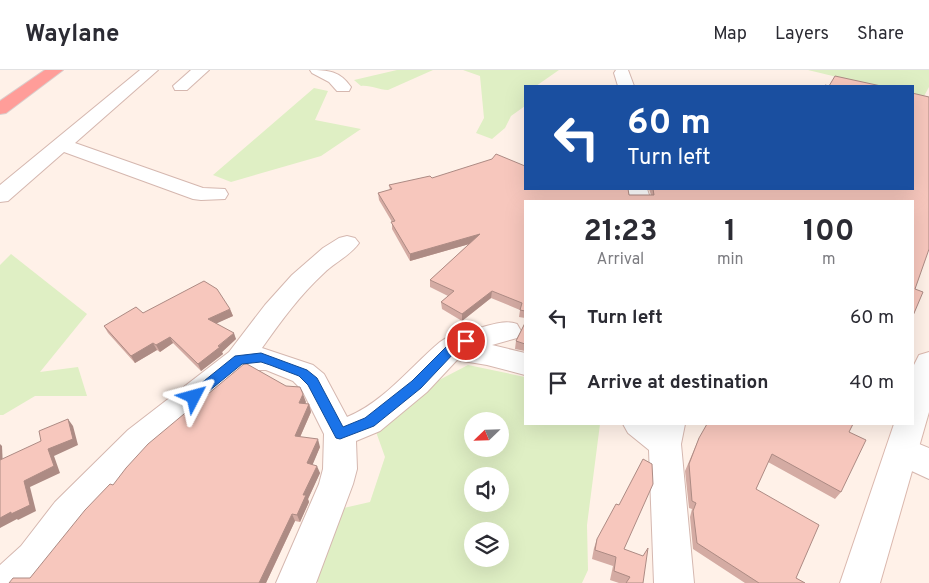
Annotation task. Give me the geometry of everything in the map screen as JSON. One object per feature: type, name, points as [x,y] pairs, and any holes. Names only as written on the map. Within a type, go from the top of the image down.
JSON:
[{"type":"highway","points":[[0,109],[55,70]]},
{"type":"street","points":[[0,196],[150,70]]},
{"type":"street","points":[[181,86],[202,70]]},
{"type":"street","points":[[318,70],[335,79],[343,87]]},
{"type":"street","points":[[61,144],[201,194],[217,194]]},
{"type":"street","points":[[10,583],[34,559],[68,514],[140,440],[239,360],[264,324],[315,265],[347,243]]},
{"type":"street","points":[[340,434],[369,422],[416,384],[451,349],[466,341],[507,331]]},
{"type":"street","points":[[451,349],[487,354],[524,364]]},
{"type":"street","points":[[239,360],[261,358],[303,373],[319,391],[340,434],[340,468],[336,484],[296,583]]},
{"type":"street","points":[[914,410],[929,363]]},
{"type":"street","points":[[658,431],[674,583]]},
{"type":"street","points":[[860,583],[914,446]]},
{"type":"green space","points":[[397,70],[433,70],[388,90],[361,86],[354,80]]},
{"type":"green space","points":[[463,70],[559,70],[537,85],[524,85],[524,107],[511,116],[505,128],[492,139],[476,133],[484,118],[480,76]]},
{"type":"green space","points":[[808,70],[929,70],[929,87],[923,98],[914,96],[914,85],[870,85]]},
{"type":"green space","points":[[314,88],[328,91],[315,120],[361,129],[321,156],[231,182],[213,175]]},
{"type":"green space","points":[[11,254],[87,314],[40,372],[78,367],[87,396],[35,396],[0,415],[0,265]]},
{"type":"green space","points":[[468,365],[524,377],[524,425],[600,425],[587,525],[588,570],[582,583],[319,583],[315,580],[335,510],[370,502],[385,457],[375,429],[418,391]]},
{"type":"building","points":[[835,76],[876,85],[830,85]]},
{"type":"building","points":[[914,93],[929,97],[929,249],[915,289],[923,292],[914,313],[914,200],[524,200],[524,311],[520,310],[522,303],[492,291],[462,314],[441,302],[454,291],[430,280],[480,234],[410,254],[391,222],[395,221],[378,193],[392,189],[389,185],[430,176],[432,178],[492,159],[496,154],[524,166],[524,190],[628,190],[629,195],[654,195],[653,190],[914,190]]},
{"type":"building","points":[[204,281],[217,289],[230,309],[208,319],[234,333],[198,364],[170,337],[156,345],[153,343],[131,356],[104,326],[136,307],[143,313]]},
{"type":"building","points":[[524,325],[524,344],[516,341]]},
{"type":"building","points":[[244,364],[286,386],[300,387],[303,394],[299,403],[309,404],[295,436],[318,439],[307,463],[317,466],[303,495],[306,495],[297,515],[292,514],[259,583],[9,583],[13,578],[30,578],[85,510],[110,484],[113,485],[148,444]]},
{"type":"building","points":[[68,419],[73,439],[48,449],[54,466],[24,481],[30,505],[0,518],[0,460],[41,441],[39,431]]},
{"type":"building","points":[[706,425],[852,425],[849,432],[866,440],[841,492],[772,454],[756,489],[819,525],[796,578],[805,583],[759,583],[697,543],[693,511],[696,503],[692,501],[689,464]]},
{"type":"building","points":[[643,459],[652,464],[653,484],[624,549],[643,556],[648,548],[643,583],[626,583],[630,577],[614,571],[616,557],[595,550],[597,539],[616,504],[619,505]]},
{"type":"route","points":[[194,397],[239,360],[261,358],[273,361],[303,373],[313,382],[340,434],[369,422],[416,384],[451,349],[466,341]]}]
